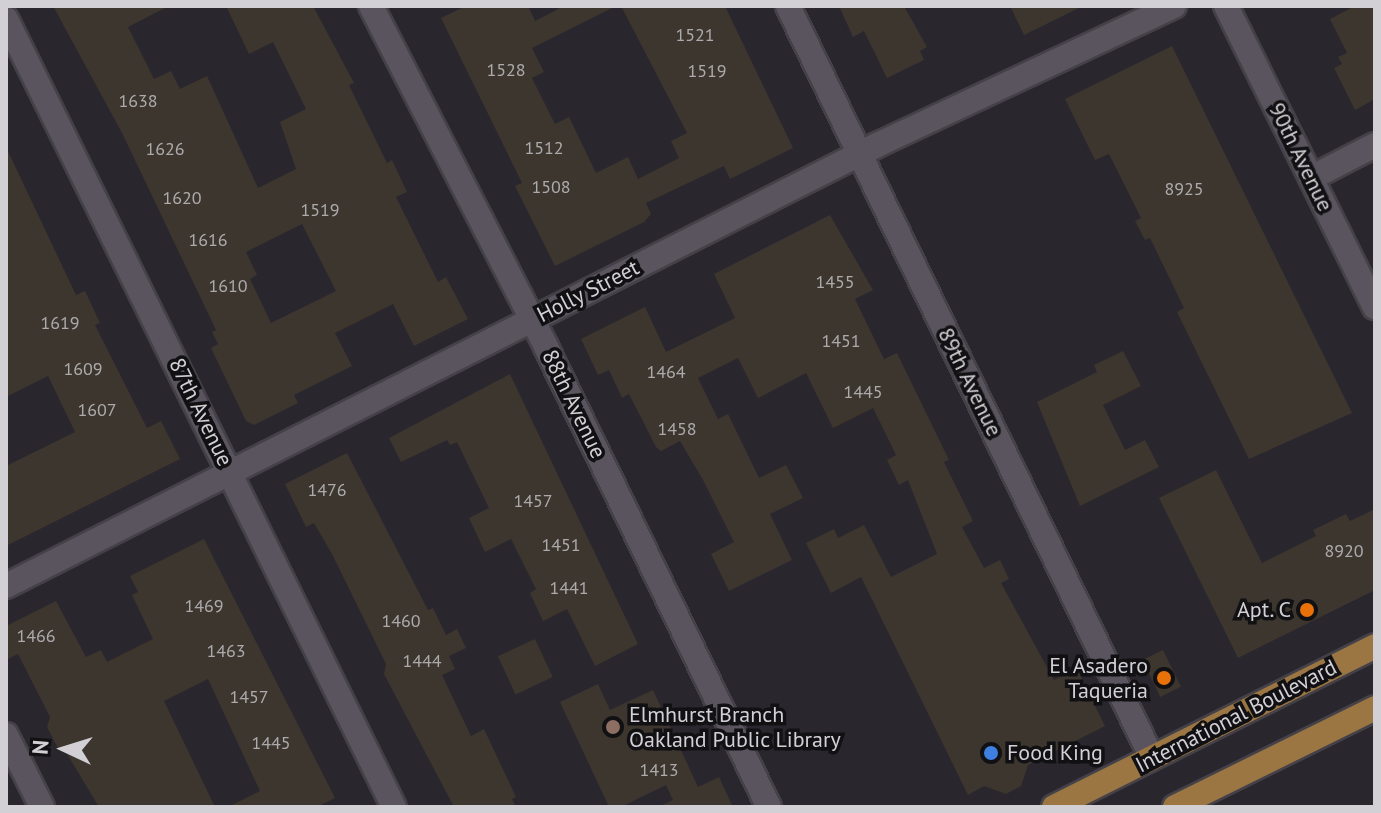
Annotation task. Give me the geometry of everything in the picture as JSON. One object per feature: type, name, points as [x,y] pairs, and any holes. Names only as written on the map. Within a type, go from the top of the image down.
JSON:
[{"type":"main road","name":"International Boulevard","points":[[1054,807],[1375,646]]},
{"type":"main road","points":[[1175,807],[1375,708]]},
{"type":"street","name":"88th Avenue","points":[[371,6],[421,114],[532,320],[769,807]]},
{"type":"street","name":"89th Avenue","points":[[788,6],[1152,758]]},
{"type":"street","name":"Holly Street","points":[[6,586],[229,470],[860,153],[1174,6]]},
{"type":"street","name":"90th Avenue","points":[[1226,6],[1375,307]]},
{"type":"street","name":"87th Avenue","points":[[6,19],[394,807]]},
{"type":"street","points":[[1311,178],[1375,145]]},
{"type":"street","points":[[6,735],[42,807]]},
{"type":"building","points":[[53,6],[169,6],[128,27],[154,79],[171,71],[180,89],[207,76],[258,188],[296,169],[280,122],[306,109],[273,42],[249,54],[226,6],[313,6],[354,83],[349,85],[387,163],[392,160],[407,192],[396,197],[438,282],[446,277],[468,319],[414,346],[393,304],[335,333],[352,366],[294,395],[298,403],[254,425],[246,421],[211,348],[218,344],[212,332],[216,330],[122,133]],"holes":[[[302,224],[336,291],[271,323],[250,279],[257,275],[246,252]]]},
{"type":"building","points":[[466,6],[528,6],[535,21],[564,6],[616,6],[532,48],[544,72],[532,78],[555,124],[569,117],[596,173],[628,157],[638,179],[679,158],[671,141],[687,133],[621,6],[725,6],[793,148],[730,179],[724,166],[646,203],[651,214],[644,222],[555,266],[515,186],[522,183],[441,18]]},
{"type":"building","points":[[839,6],[904,6],[927,47],[920,51],[924,60],[887,78],[864,31],[853,37]]},
{"type":"building","points":[[1010,6],[1083,6],[1024,35]]},
{"type":"building","points":[[1355,6],[1375,6],[1375,99],[1355,110],[1334,68],[1342,64],[1338,57],[1347,53],[1330,19]]},
{"type":"building","points":[[1172,46],[1352,413],[1249,459],[1177,312],[1184,308],[1150,238],[1145,240],[1135,221],[1141,218],[1109,154],[1095,160],[1065,99]]},
{"type":"building","points":[[6,147],[76,295],[85,291],[100,323],[95,325],[147,428],[161,421],[180,459],[6,546],[6,466],[75,432],[48,376],[6,397]]},
{"type":"building","points":[[830,215],[873,290],[855,299],[884,359],[897,353],[949,460],[944,462],[973,521],[962,527],[984,568],[1000,560],[1009,579],[1001,583],[1054,680],[1077,669],[1105,726],[1028,765],[1021,786],[1006,794],[984,786],[968,795],[861,577],[831,593],[806,543],[834,529],[838,538],[864,525],[891,577],[937,554],[908,480],[899,485],[887,460],[896,455],[873,408],[833,428],[806,373],[758,398],[738,358],[698,378],[718,419],[728,414],[759,478],[786,465],[803,498],[770,514],[792,560],[729,591],[711,554],[734,542],[703,480],[680,441],[661,451],[656,447],[629,394],[622,398],[609,370],[598,375],[581,339],[645,307],[666,352],[735,318],[714,274]]},
{"type":"building","points":[[1123,351],[1141,386],[1103,405],[1125,450],[1145,440],[1159,467],[1080,506],[1037,402],[1097,372],[1094,365]]},
{"type":"building","points":[[510,374],[638,644],[595,666],[567,609],[543,621],[530,593],[536,589],[511,539],[485,552],[469,518],[489,508],[457,442],[450,445],[447,440],[401,462],[389,438]]},
{"type":"building","points":[[347,453],[428,610],[433,608],[446,635],[457,629],[466,648],[449,656],[455,669],[442,675],[471,736],[484,729],[516,797],[512,799],[516,807],[454,807],[384,674],[386,664],[332,554],[314,523],[306,527],[285,484]]},
{"type":"building","points":[[1216,470],[1262,563],[1316,536],[1313,530],[1346,514],[1350,521],[1375,509],[1375,590],[1238,658],[1159,498]]},
{"type":"building","points":[[204,539],[335,798],[317,807],[228,807],[260,791],[208,679],[164,701],[215,807],[99,807],[67,754],[59,750],[47,727],[50,717],[18,654],[6,660],[6,626],[56,601],[86,657],[101,650],[107,662],[153,639],[132,595],[138,592],[130,576]]},
{"type":"building","points":[[535,639],[553,677],[516,694],[498,656]]},
{"type":"building","points":[[1163,650],[1181,687],[1160,697],[1142,660]]},
{"type":"building","points":[[598,684],[610,710],[653,690],[698,787],[719,777],[733,807],[658,807],[673,800],[666,785],[621,807],[609,807],[560,702]]},
{"type":"place","name":"Apt. C","points":[[1307,610]]},
{"type":"place","name":"El Asadero Taqueria","points":[[1164,678]]},
{"type":"place","name":"Elmhurst Branch Oakland Public Library","points":[[613,727]]},
{"type":"place","name":"Food King","points":[[991,753]]}]
